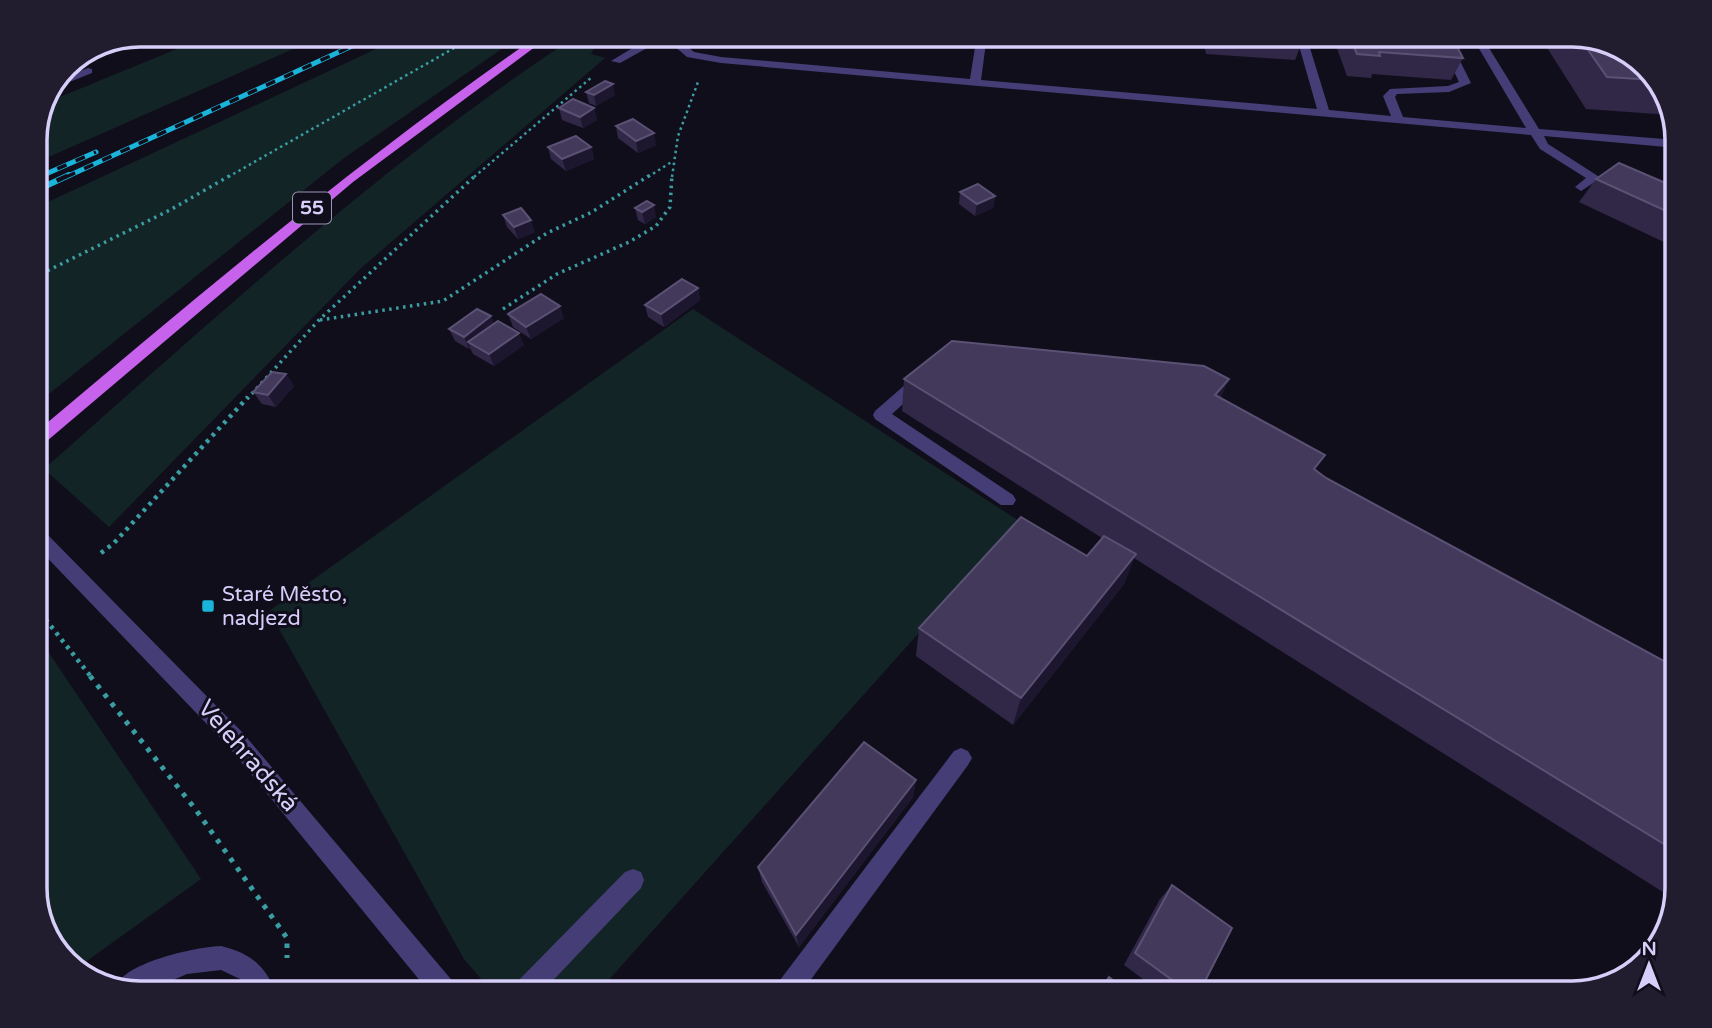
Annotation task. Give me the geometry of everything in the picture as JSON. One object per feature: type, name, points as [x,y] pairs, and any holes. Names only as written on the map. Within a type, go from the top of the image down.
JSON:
[{"type":"main road","name":"55","points":[[47,432],[277,236],[401,138],[529,47]]},
{"type":"street","points":[[616,61],[641,47]]},
{"type":"street","points":[[682,47],[691,55],[702,58],[1665,143]]},
{"type":"street","points":[[975,84],[980,47]]},
{"type":"street","points":[[1305,47],[1325,115]]},
{"type":"street","points":[[1398,120],[1389,96],[1394,91],[1449,89],[1465,83],[1448,47]]},
{"type":"street","points":[[1483,47],[1544,146],[1595,178],[1581,187]]},
{"type":"street","points":[[72,78],[88,71]]},
{"type":"street","points":[[935,370],[926,374],[881,415],[1007,500]]},
{"type":"street","name":"Velehradská","points":[[47,545],[235,739],[436,981]]},
{"type":"street","points":[[795,981],[961,758]]},
{"type":"street","points":[[536,981],[633,880]]},
{"type":"street","points":[[139,981],[169,966],[193,960],[217,959],[249,970],[256,981]]},
{"type":"path","points":[[47,272],[170,210],[456,47]]},
{"type":"path","points":[[503,309],[555,275],[577,263],[603,256],[660,223],[670,208],[674,161],[684,116],[701,76],[702,58]]},
{"type":"path","points":[[70,567],[114,543],[319,320],[438,208],[516,144],[586,80],[616,61]]},
{"type":"path","points":[[319,320],[443,301],[547,233],[592,212],[674,161]]},
{"type":"path","points":[[47,620],[66,648],[197,810],[287,938]]},
{"type":"shaded area","points":[[182,47],[298,47],[47,158],[50,116],[58,98]]},
{"type":"shaded area","points":[[380,47],[505,47],[344,158],[47,395],[47,202]]},
{"type":"shaded area","points":[[560,47],[594,47],[591,54],[605,58],[360,269],[109,527],[47,472],[47,466],[304,242],[370,187],[507,83]]},
{"type":"shaded area","points":[[693,309],[1019,521],[608,981],[483,981],[464,959],[269,611]]},
{"type":"shaded area","points":[[47,641],[49,653],[201,879],[85,962],[63,939],[52,917],[47,894]]},
{"type":"building","points":[[1354,47],[1457,47],[1463,58],[1379,52],[1380,56],[1357,54]]},
{"type":"building","points":[[1587,49],[1618,60],[1640,79],[1607,77]]},
{"type":"building","points":[[605,81],[613,84],[594,95],[586,92]]},
{"type":"building","points":[[573,99],[594,108],[580,117],[559,108]]},
{"type":"building","points":[[633,119],[654,133],[636,141],[616,126]]},
{"type":"building","points":[[576,136],[591,147],[562,159],[548,147]]},
{"type":"building","points":[[1619,163],[1665,183],[1665,211],[1596,179]]},
{"type":"building","points":[[978,184],[995,196],[977,204],[960,192]]},
{"type":"building","points":[[647,201],[654,205],[642,212],[635,208]]},
{"type":"building","points":[[521,208],[531,220],[514,227],[503,215]]},
{"type":"building","points":[[682,279],[698,288],[661,314],[645,305]]},
{"type":"building","points":[[541,294],[560,306],[526,327],[508,314]]},
{"type":"building","points":[[477,309],[491,316],[464,337],[449,329]]},
{"type":"building","points":[[498,321],[519,333],[489,354],[468,342]]},
{"type":"building","points":[[952,341],[1204,366],[1229,379],[1215,395],[1325,455],[1314,469],[1326,478],[1665,662],[1665,845],[904,379]]},
{"type":"building","points":[[272,372],[286,374],[268,395],[253,392]]},
{"type":"building","points":[[1021,517],[1087,556],[1104,536],[1136,554],[1021,698],[919,628]]},
{"type":"building","points":[[864,742],[916,780],[796,935],[758,867]]},
{"type":"building","points":[[1172,885],[1232,928],[1205,981],[1174,981],[1135,953]]},
{"type":"railway","points":[[66,177],[350,47]]},
{"type":"railway","points":[[47,173],[96,152]]},
{"type":"railway","points":[[47,185],[69,175]]},
{"type":"place","name":"Staré Město, nadjezd","points":[[208,606]]}]
